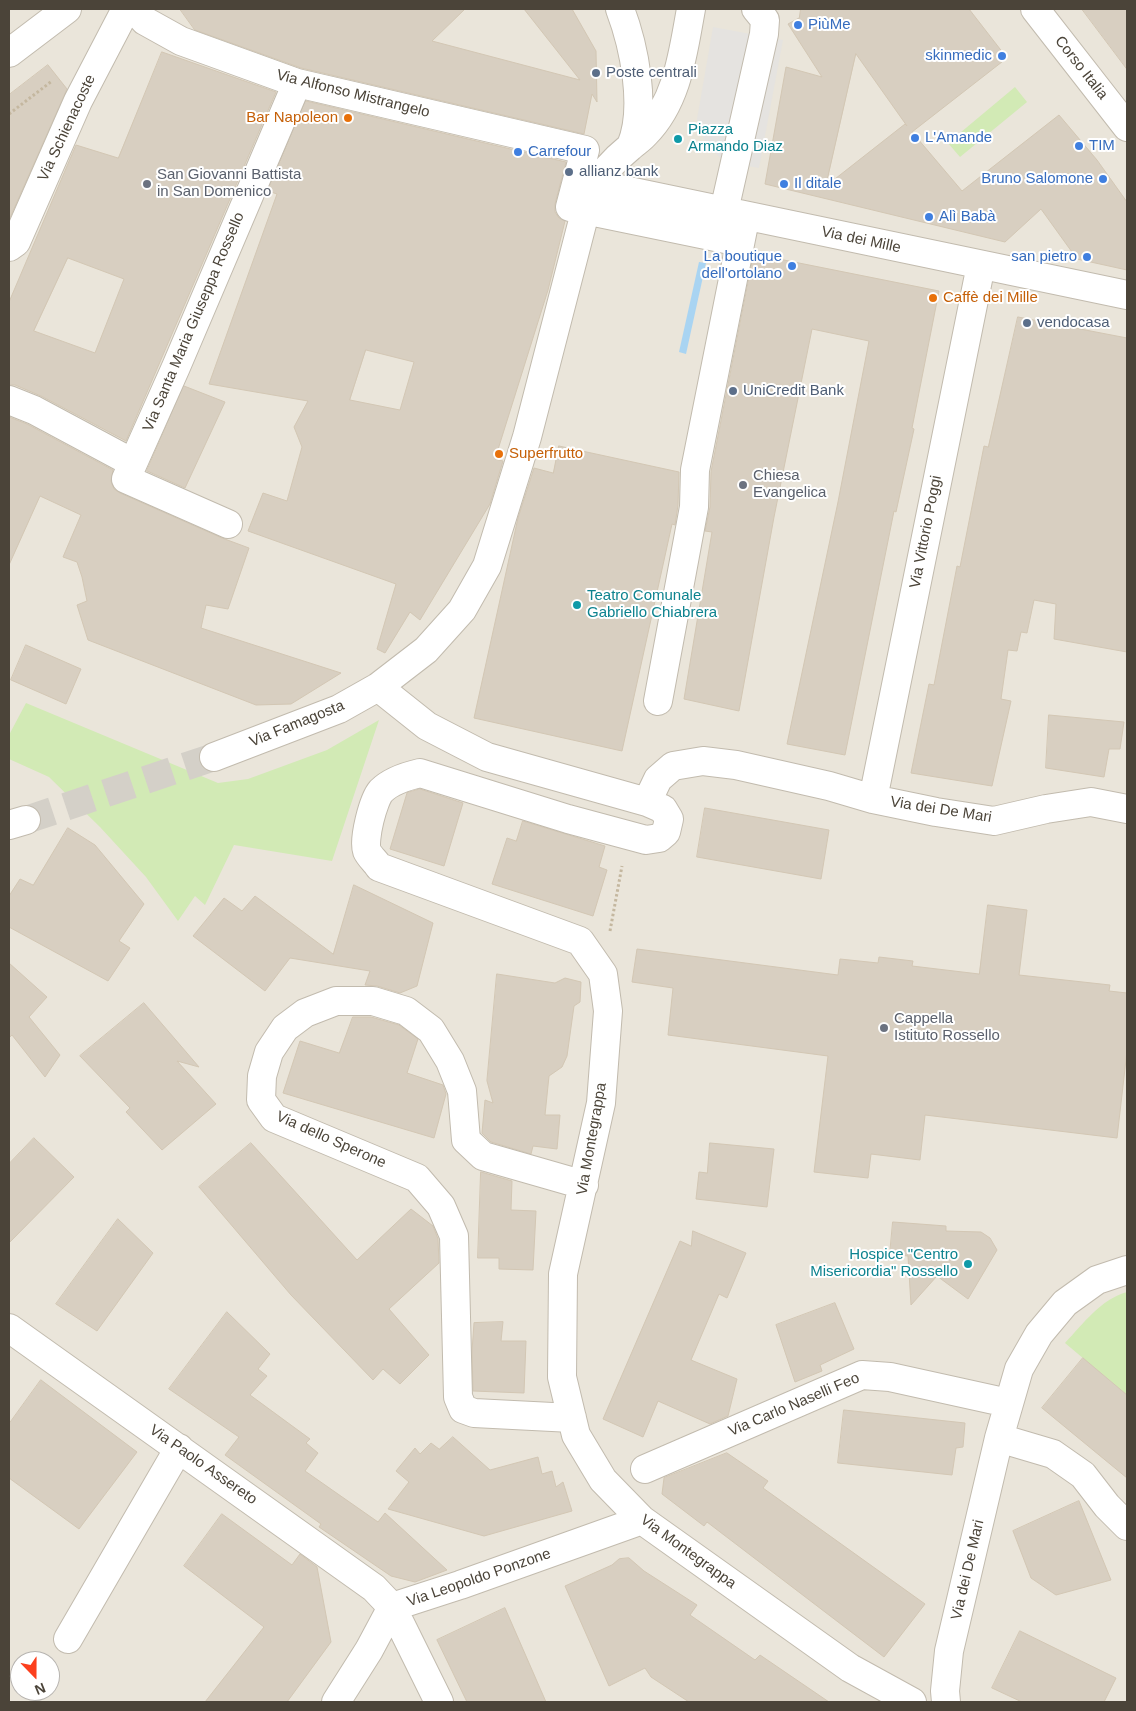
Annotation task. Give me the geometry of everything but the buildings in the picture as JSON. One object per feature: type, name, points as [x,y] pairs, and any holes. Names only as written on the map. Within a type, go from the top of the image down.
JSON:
[{"type":"street","points":[[9,52],[67,9]]},
{"type":"street","name":"Via Schienacoste","points":[[9,247],[16,242],[78,101],[126,9]]},
{"type":"street","name":"Via Alfonso Mistrangelo","points":[[134,9],[145,21],[182,40],[297,82],[585,150],[570,207],[584,210]]},
{"type":"street","points":[[620,9],[625,21],[635,67],[638,94],[637,118],[631,146]]},
{"type":"street","points":[[647,802],[487,757],[427,726],[378,687],[426,650],[462,610],[487,566],[527,437],[584,210],[590,193],[610,165],[652,127],[669,100],[682,55],[691,9]]},
{"type":"street","points":[[658,701],[694,507],[695,470],[740,242],[735,214],[765,20],[756,9]]},
{"type":"street","name":"Corso Italia","points":[[1034,9],[1127,127]]},
{"type":"street","name":"Via Santa Maria Giuseppa Rossello","points":[[130,471],[297,82]]},
{"type":"street","name":"Via dei Mille","points":[[595,184],[1127,295]]},
{"type":"street","points":[[584,210],[740,242]]},
{"type":"street","name":"Via Vittorio Poggi","points":[[873,798],[981,265]]},
{"type":"street","points":[[9,400],[34,410],[130,471],[228,524]]},
{"type":"street","name":"Via Famagosta","points":[[214,757],[339,709],[378,687]]},
{"type":"street","name":"Via dei De Mari","points":[[647,802],[658,779],[673,766],[703,762],[736,766],[936,812],[994,821],[1046,809],[1091,802],[1127,809]]},
{"type":"street","name":"Via Montegrappa","points":[[647,802],[663,810],[669,820],[666,832],[659,838],[646,840],[420,773],[402,778],[381,791],[374,803],[367,834],[367,851],[380,867],[580,941],[603,974],[608,1011],[601,1103],[563,1274],[562,1377],[576,1435],[603,1480],[642,1520],[850,1668],[912,1702]]},
{"type":"street","name":"Via dello Sperone","points":[[572,1418],[474,1413],[463,1409],[458,1397],[454,1236],[441,1206],[417,1178],[274,1118],[262,1100],[262,1076],[269,1052],[285,1028],[305,1014],[336,1001],[373,1000],[406,1011],[431,1030],[450,1061],[462,1091],[466,1140],[483,1156],[584,1185]]},
{"type":"street","name":"Via dei De Mari","points":[[946,1702],[945,1691],[949,1651],[999,1438],[1019,1370],[1040,1334],[1065,1303],[1097,1280],[1127,1270]]},
{"type":"street","name":"Via Paolo Assereto","points":[[9,1328],[374,1588],[392,1607],[439,1702]]},
{"type":"street","name":"Via Carlo Naselli Feo","points":[[645,1469],[862,1375],[890,1377],[1008,1403]]},
{"type":"street","points":[[999,1438],[1053,1454],[1083,1474],[1107,1506],[1127,1526]]},
{"type":"street","points":[[68,1639],[179,1448]]},
{"type":"street","name":"Via Leopoldo Ponzone","points":[[336,1702],[369,1650],[392,1607],[460,1585],[642,1520]]},
{"type":"path","points":[[9,114],[57,77]]},
{"type":"path","points":[[603,974],[624,853],[629,835]]},
{"type":"shaded area","points":[[9,9],[1127,9],[1127,1702],[9,1702]]},
{"type":"shaded area","points":[[713,27],[783,40],[759,168],[726,162],[706,146],[697,119]]},
{"type":"green space","points":[[1015,87],[1027,102],[960,157],[948,143]]},
{"type":"green space","points":[[26,703],[218,783],[248,779],[327,750],[379,720],[332,861],[234,845],[205,905],[195,896],[178,921],[146,877],[100,827],[49,777],[9,759],[9,735]]},
{"type":"green space","points":[[1127,1292],[1127,1395],[1065,1343],[1101,1306],[1118,1295]]},
{"type":"water","points":[[699,262],[706,263],[686,354],[679,352]]},
{"type":"tunnel","points":[[26,820],[214,757]]},
{"type":"place","name":"PiùMe","points":[[798,25]]},
{"type":"place","name":"skinmedic","points":[[1002,56]]},
{"type":"place","name":"Poste centrali","points":[[596,73]]},
{"type":"place","name":"Bar Napoleon","points":[[348,118]]},
{"type":"place","name":"L'Amande","points":[[915,138]]},
{"type":"place","name":"Piazza Armando Diaz","points":[[678,139]]},
{"type":"place","name":"TIM","points":[[1079,146]]},
{"type":"place","name":"Carrefour","points":[[518,152]]},
{"type":"place","name":"allianz bank","points":[[569,172]]},
{"type":"place","name":"Bruno Salomone","points":[[1103,179]]},
{"type":"place","name":"San Giovanni Battista in San Domenico","points":[[147,184]]},
{"type":"place","name":"Il ditale","points":[[784,184]]},
{"type":"place","name":"Alì Babà","points":[[929,217]]},
{"type":"place","name":"san pietro","points":[[1087,257]]},
{"type":"place","name":"La boutique dell'ortolano","points":[[792,266]]},
{"type":"place","name":"Caffè dei Mille","points":[[933,298]]},
{"type":"place","name":"vendocasa","points":[[1027,323]]},
{"type":"place","name":"UniCredit Bank","points":[[733,391]]},
{"type":"place","name":"Superfrutto","points":[[499,454]]},
{"type":"place","name":"Chiesa Evangelica","points":[[743,485]]},
{"type":"place","name":"Teatro Comunale Gabriello Chiabrera","points":[[577,605]]},
{"type":"place","name":"Cappella Istituto Rossello","points":[[884,1028]]},
{"type":"place","name":"Hospice \"Centro Misericordia\" Rossello","points":[[968,1264]]}]
